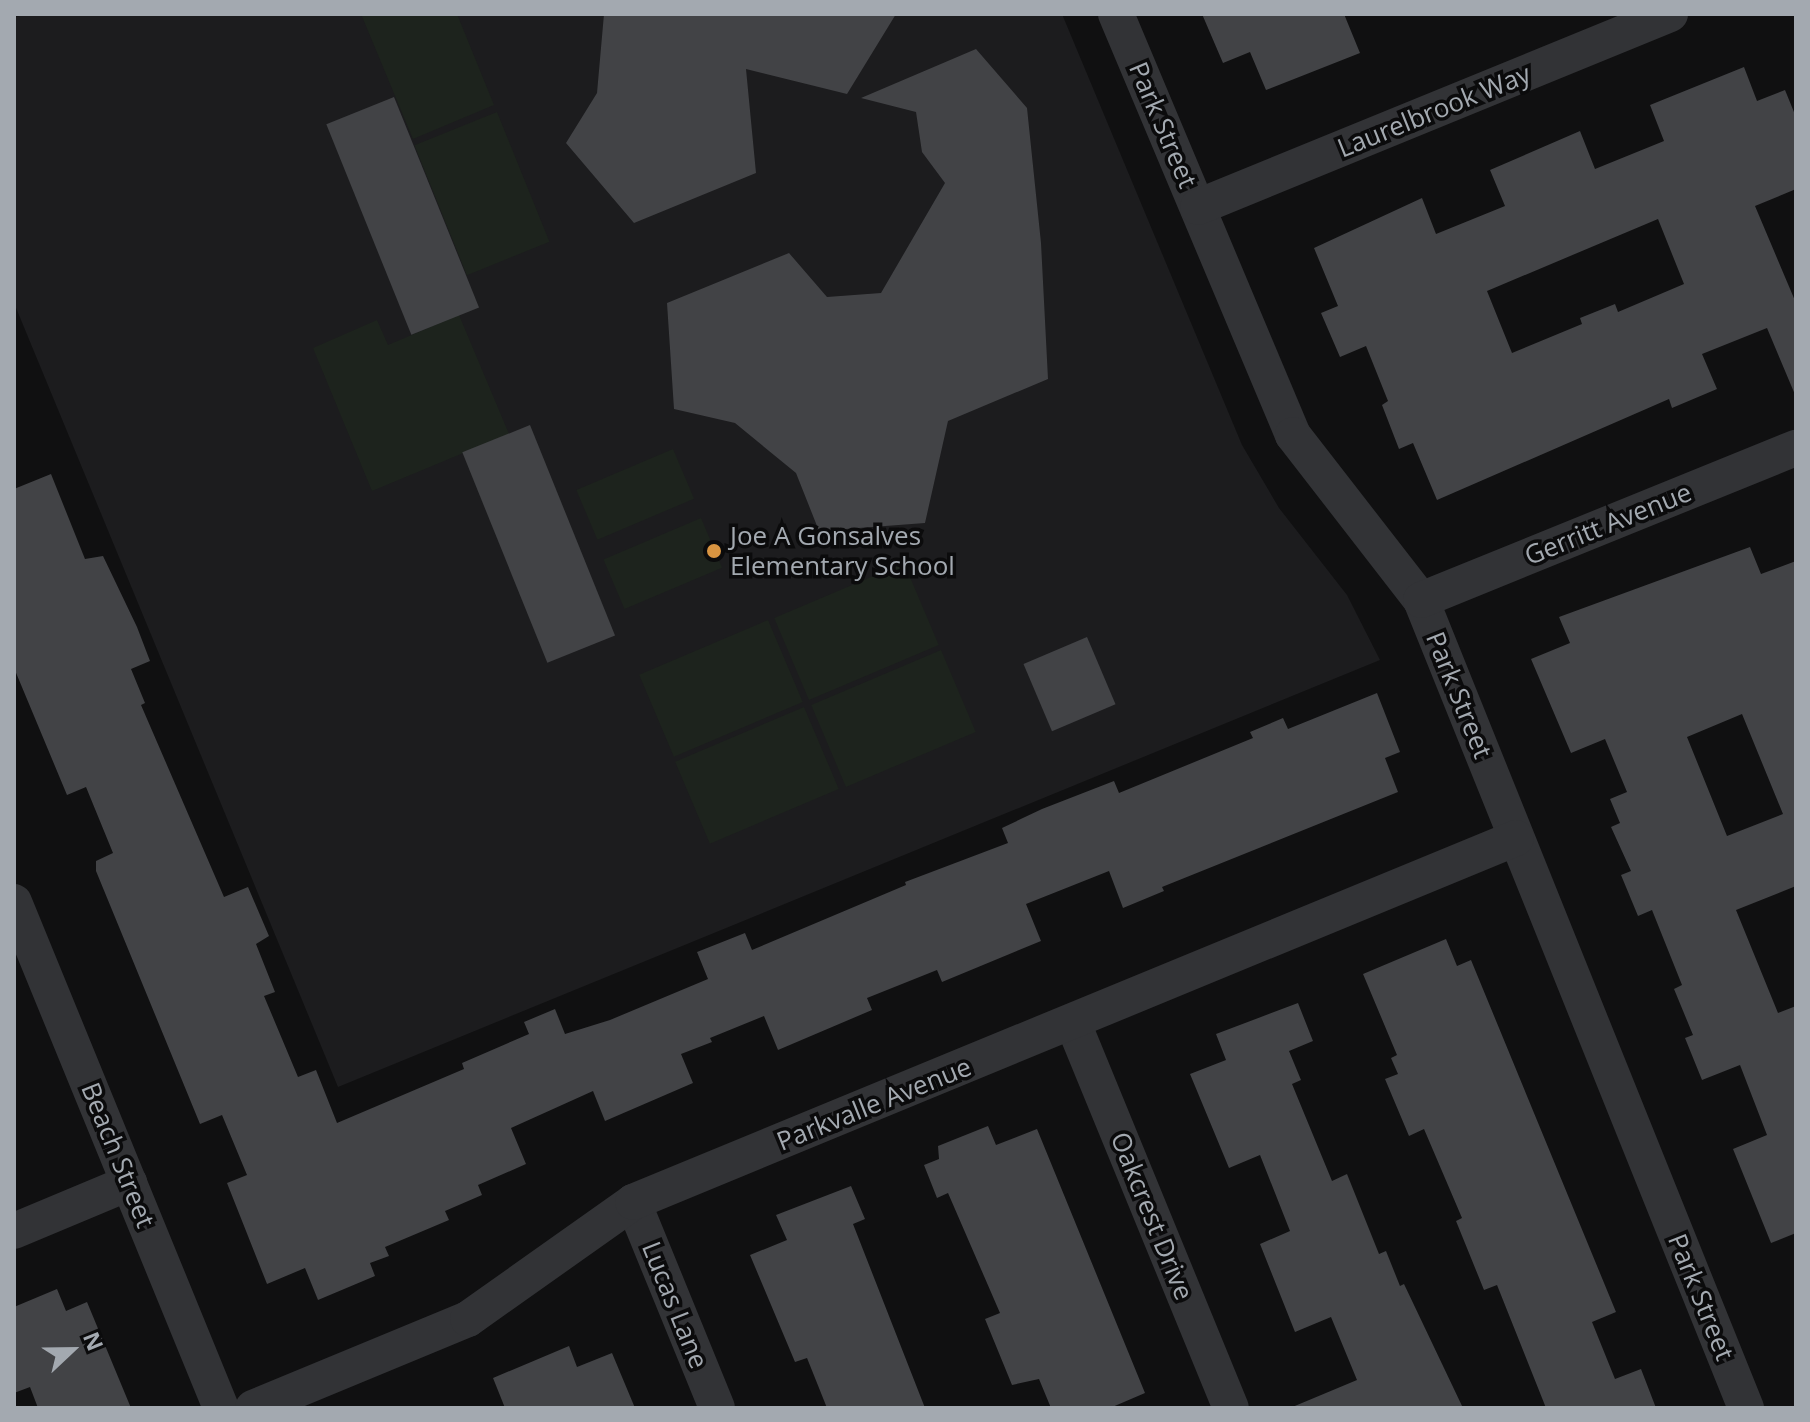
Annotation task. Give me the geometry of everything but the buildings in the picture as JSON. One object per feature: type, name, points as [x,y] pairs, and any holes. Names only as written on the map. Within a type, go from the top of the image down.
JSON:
[{"type":"street","name":"Park Street","points":[[1116,14],[1293,435],[1421,600],[1746,1408]]},
{"type":"street","name":"Laurelbrook Way","points":[[1198,207],[1670,14]]},
{"type":"street","name":"Gerritt Avenue","points":[[1421,600],[1796,448]]},
{"type":"street","name":"Parkvalle Avenue","points":[[253,1408],[468,1319],[633,1202],[1516,838]]},
{"type":"street","name":"Beach Street","points":[[14,902],[221,1408]]},
{"type":"street","name":"Oakcrest Drive","points":[[1073,1023],[1231,1408]]},
{"type":"street","points":[[14,1231],[129,1183]]},
{"type":"street","name":"Lucas Lane","points":[[633,1202],[717,1408]]},
{"type":"shaded area","name":"Joe A Gonsalves Elementary School","points":[[33,14],[1062,14],[1242,445],[1279,508],[1347,595],[1380,660],[338,1087],[14,303],[14,17]]},
{"type":"shaded area","points":[[361,14],[457,14],[494,105],[413,139]]},
{"type":"shaded area","points":[[497,112],[549,242],[467,275],[414,145]]},
{"type":"shaded area","points":[[459,315],[509,434],[372,491],[313,348],[377,320],[388,345]]},
{"type":"shaded area","points":[[673,449],[694,499],[597,540],[576,490]]},
{"type":"shaded area","points":[[701,518],[722,568],[625,609],[603,559]]},
{"type":"shaded area","points":[[904,563],[939,645],[809,700],[774,618]]},
{"type":"shaded area","points":[[768,620],[803,702],[674,757],[639,675]]},
{"type":"shaded area","points":[[941,650],[976,732],[846,787],[811,705]]},
{"type":"shaded area","points":[[804,707],[839,789],[710,844],[675,762]]},
{"type":"place","name":"Joe A Gonsalves Elementary School","points":[[714,551]]}]
